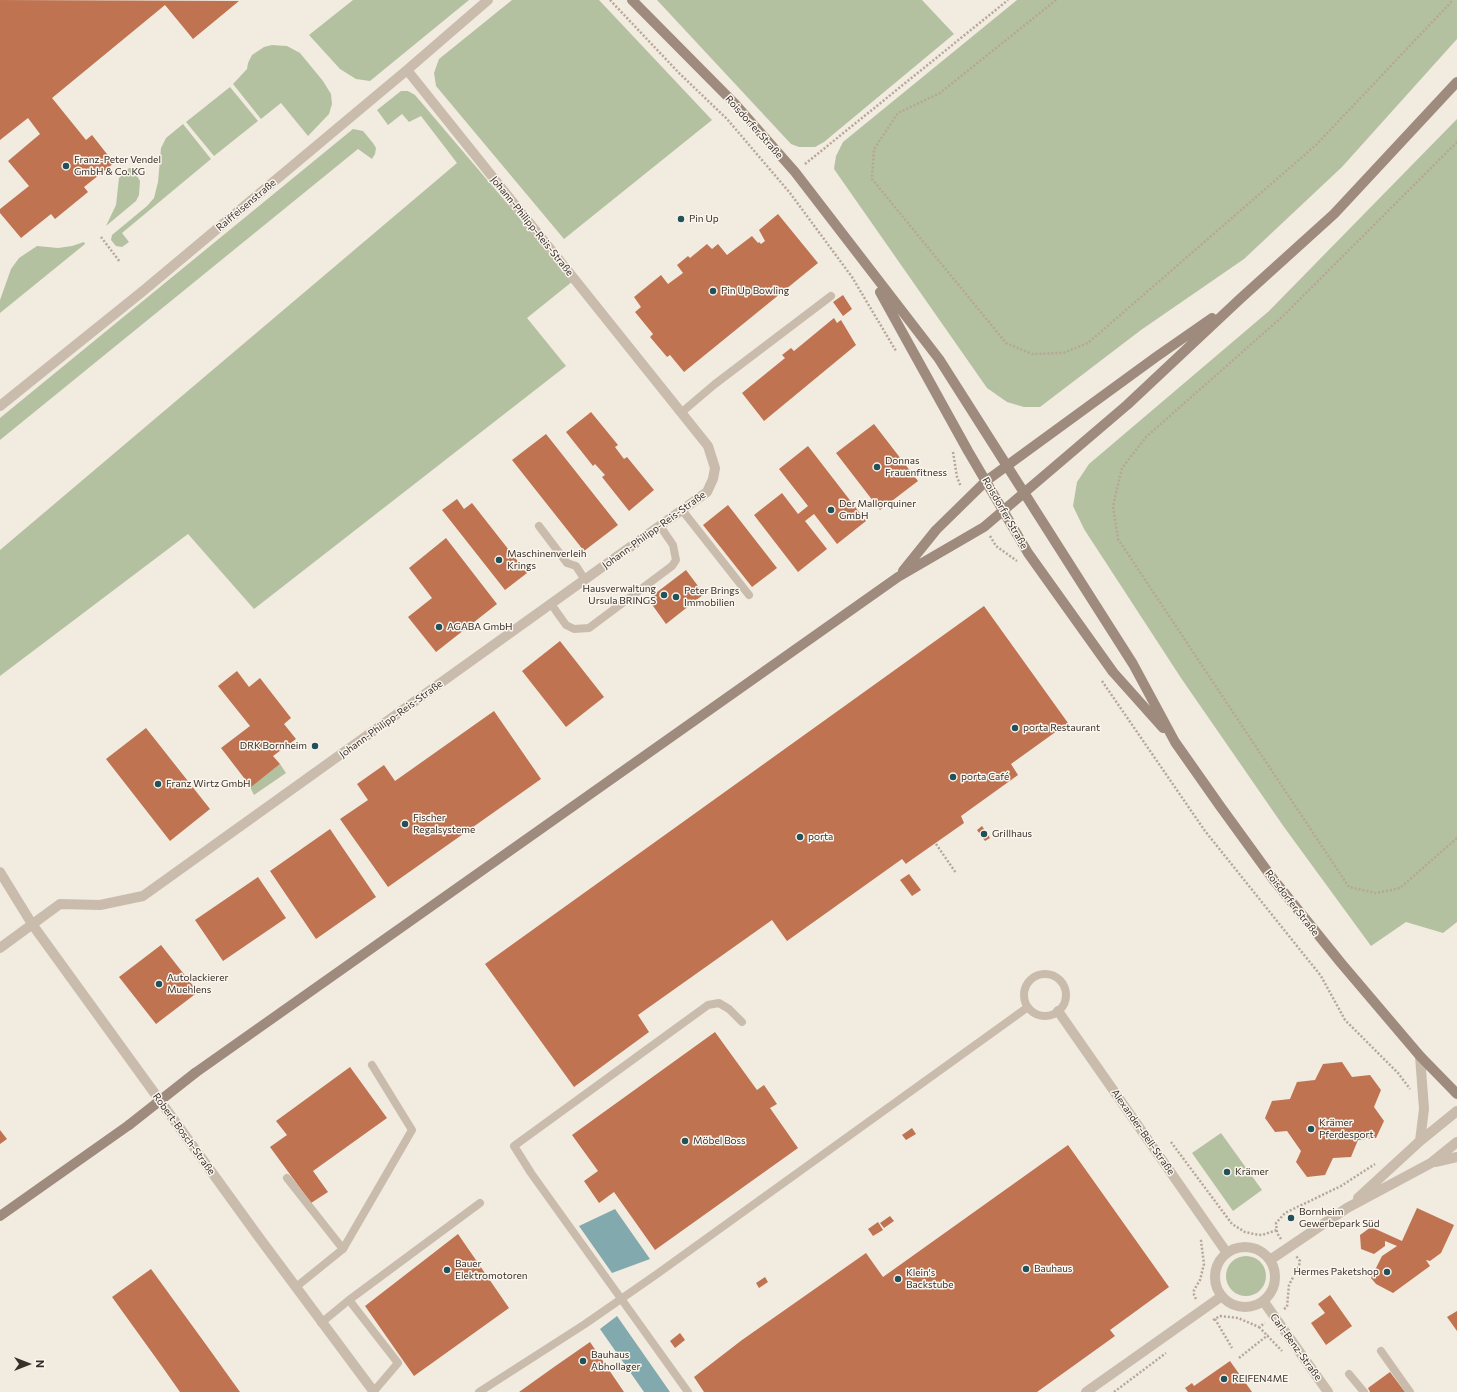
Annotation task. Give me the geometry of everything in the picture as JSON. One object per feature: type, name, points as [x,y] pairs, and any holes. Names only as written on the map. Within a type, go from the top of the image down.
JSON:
[{"type":"main road","name":"Roisdorfer Straße","points":[[632,0],[736,105],[796,172],[939,359],[1133,664],[1175,742]]},
{"type":"main road","points":[[0,1216],[129,1125],[195,1073],[898,577],[984,527],[1127,405],[1240,299],[1334,214],[1457,82]]},
{"type":"main road","name":"Roisdorfer Straße","points":[[865,264],[986,481],[1028,553],[1113,672],[1175,742],[1273,879],[1340,963],[1420,1056],[1457,1094]]},
{"type":"main road","points":[[898,577],[936,530],[986,481],[1156,357],[1240,299]]},
{"type":"street","name":"Raiffeisenstraße","points":[[0,406],[142,291],[407,70],[488,0]]},
{"type":"street","name":"Johann-Philipp-Reis-Straße","points":[[0,948],[60,904],[100,905],[143,896],[707,492],[713,479],[715,468],[708,446],[407,70]]},
{"type":"street","name":"Robert-Bosch-Straße","points":[[0,872],[32,924],[321,1323],[374,1392]]},
{"type":"street","name":"Alexander-Bell-Straße","points":[[1058,1011],[1227,1253]]},
{"type":"street","points":[[1420,1056],[1424,1109],[1420,1141]]},
{"type":"street","points":[[1347,1208],[1420,1141],[1457,1111]]},
{"type":"street","points":[[1270,1260],[1289,1249],[1347,1208],[1431,1163],[1457,1142]]},
{"type":"street","points":[[1431,1163],[1457,1157]]},
{"type":"street","points":[[1250,1247],[1261,1252],[1270,1260],[1275,1271],[1275,1283],[1271,1294],[1264,1302],[1252,1306],[1241,1307],[1230,1303],[1222,1296],[1217,1285],[1216,1274],[1219,1262],[1227,1253],[1238,1248],[1250,1247]]},
{"type":"street","points":[[1086,1392],[1222,1296]]},
{"type":"street","name":"Carl-Benz-Straße","points":[[1264,1302],[1328,1392]]},
{"type":"lane","points":[[682,412],[715,384],[831,296]]},
{"type":"lane","points":[[682,510],[749,595]]},
{"type":"lane","points":[[539,526],[567,563],[576,566],[585,580]]},
{"type":"lane","points":[[551,604],[566,625],[574,629],[589,628],[672,566],[676,560],[676,553],[673,545],[660,526]]},
{"type":"lane","points":[[1043,973],[1050,974],[1062,982],[1066,992],[1064,1003],[1058,1011],[1046,1016],[1033,1012],[1028,1007],[1024,993],[1030,978],[1043,973]]},
{"type":"lane","points":[[688,1392],[514,1146],[708,1005],[719,1004],[730,1009],[742,1022]]},
{"type":"lane","points":[[478,1392],[621,1299],[1028,1007]]},
{"type":"lane","points":[[296,1287],[343,1249],[412,1130],[372,1065]]},
{"type":"lane","points":[[287,1178],[343,1249]]},
{"type":"lane","points":[[321,1323],[480,1203]]},
{"type":"lane","points":[[350,1300],[398,1363],[374,1392]]},
{"type":"lane","points":[[1381,1351],[1410,1392]]},
{"type":"lane","points":[[1349,1374],[1364,1392]]},
{"type":"path","points":[[610,0],[679,74],[727,119],[790,193],[852,276],[898,354]]},
{"type":"path","points":[[796,172],[1008,0]]},
{"type":"path","points":[[1056,0],[940,93],[898,113],[874,149],[872,180],[1006,344],[1032,354],[1063,353],[1088,344],[1316,145],[1453,0]]},
{"type":"path","points":[[1457,142],[1283,316],[1146,437],[1122,468],[1113,506],[1118,539],[1349,887],[1376,893],[1400,888],[1457,838]]},
{"type":"path","points":[[101,238],[120,262]]},
{"type":"path","points":[[952,451],[957,477],[966,499]]},
{"type":"path","points":[[984,527],[996,546],[1021,563]]},
{"type":"path","points":[[1099,676],[1205,831],[1321,976],[1345,1020],[1398,1073],[1410,1090],[1411,1096]]},
{"type":"path","points":[[936,844],[956,873]]},
{"type":"path","points":[[1171,1142],[1229,1221],[1245,1232],[1254,1234],[1262,1235],[1277,1230]]},
{"type":"path","points":[[1229,1221],[1201,1241],[1204,1264],[1194,1295],[1210,1321],[1220,1316],[1238,1318],[1259,1327],[1274,1318],[1287,1307],[1289,1285],[1300,1261],[1277,1233],[1276,1223],[1285,1213],[1341,1186],[1376,1163]]},
{"type":"path","points":[[1215,1319],[1232,1348]]},
{"type":"path","points":[[1239,1358],[1268,1335]]},
{"type":"path","points":[[1114,1392],[1167,1352]]},
{"type":"green space","points":[[353,0],[469,0],[370,81],[356,79],[340,69],[309,35]]},
{"type":"green space","points":[[512,0],[599,0],[712,120],[564,239],[436,86],[434,73],[439,59]]},
{"type":"green space","points":[[657,0],[922,0],[954,34],[824,142],[815,147],[799,147],[791,144]]},
{"type":"green space","points":[[1017,0],[1457,0],[1457,39],[1342,167],[1244,259],[1141,330],[1040,407],[1024,407],[1007,402],[987,388],[834,169],[836,156],[843,142]]},
{"type":"green space","points":[[272,45],[287,46],[300,53],[323,81],[331,94],[332,104],[329,114],[308,136],[281,103],[261,119],[233,84],[247,69],[252,55],[264,47]]},
{"type":"green space","points":[[230,87],[258,121],[214,156],[186,122]]},
{"type":"green space","points":[[401,91],[408,91],[415,95],[573,281],[527,318],[566,366],[254,609],[188,534],[0,676],[0,550],[457,163],[421,116],[409,122],[402,114],[388,125],[377,110]]},
{"type":"green space","points":[[1457,119],[1457,922],[1443,933],[1406,922],[1371,946],[1284,827],[1181,678],[1084,529],[1073,506],[1077,482],[1089,464],[1269,311]]},
{"type":"green space","points":[[183,124],[211,159],[122,233],[129,242],[122,247],[116,246],[111,240],[112,235],[147,206],[154,198],[158,182],[161,148],[166,138]]},
{"type":"green space","points":[[353,129],[363,131],[373,143],[376,148],[372,159],[358,149],[0,440],[0,418]]},
{"type":"green space","points":[[129,168],[132,168],[140,181],[139,195],[136,201],[106,226],[116,205],[119,178]]},
{"type":"green space","points":[[84,242],[85,244],[0,313],[0,300],[11,269],[19,258],[37,246],[58,248]]},
{"type":"green space","points":[[280,764],[286,773],[254,795],[250,787]]},
{"type":"green space","name":"Krämer","points":[[1221,1133],[1262,1190],[1233,1211],[1192,1153]]},
{"type":"green space","points":[[1250,1256],[1257,1259],[1263,1265],[1266,1276],[1265,1284],[1257,1293],[1250,1296],[1242,1296],[1235,1293],[1227,1284],[1226,1272],[1229,1265],[1238,1257]]},
{"type":"water","points":[[615,1209],[650,1259],[612,1273],[579,1226]]},
{"type":"water","points":[[617,1316],[670,1392],[644,1392],[600,1329]]},
{"type":"building","points":[[0,0],[239,1],[193,39],[165,5],[52,98],[86,140],[92,135],[114,163],[84,187],[88,192],[55,219],[51,214],[21,238],[0,213],[0,209],[29,186],[8,161],[40,134],[28,118],[0,140]]},
{"type":"building","name":"Pin Up Bowling","points":[[778,214],[818,263],[684,372],[670,355],[667,357],[650,337],[653,334],[635,312],[641,307],[634,297],[661,275],[668,284],[683,273],[677,265],[688,256],[690,258],[707,244],[712,249],[718,244],[727,255],[752,236],[758,243],[759,242],[761,244],[765,241],[759,230]]},
{"type":"building","points":[[843,295],[852,309],[843,316],[833,302]]},
{"type":"building","points":[[834,318],[837,323],[841,320],[856,345],[764,421],[742,393],[785,358],[782,355],[791,348],[794,351]]},
{"type":"building","points":[[591,412],[618,445],[615,447],[624,459],[627,457],[654,490],[629,511],[602,477],[605,475],[595,464],[593,466],[566,432]]},
{"type":"building","name":"Donnas Frauenfitness","points":[[874,424],[918,481],[880,510],[836,453]]},
{"type":"building","points":[[546,434],[618,525],[584,551],[512,460]]},
{"type":"building","name":"Der Mallorquiner GmbH","points":[[808,446],[866,521],[837,544],[814,514],[805,521],[827,549],[798,572],[754,515],[782,493],[798,514],[808,506],[779,469]]},
{"type":"building","points":[[457,499],[464,509],[472,503],[527,573],[505,590],[442,510]]},
{"type":"building","points":[[728,505],[777,568],[752,587],[703,525]]},
{"type":"building","points":[[446,538],[497,604],[436,652],[408,617],[432,598],[409,568]]},
{"type":"building","name":"Peter Brings Immobilien","points":[[686,570],[704,594],[666,624],[648,599]]},
{"type":"building","name":"porta","points":[[984,606],[1068,723],[1011,764],[1018,775],[961,816],[964,823],[906,864],[902,859],[787,941],[772,920],[638,1015],[649,1032],[574,1087],[485,964]]},
{"type":"building","points":[[560,641],[604,697],[566,727],[522,671]]},
{"type":"building","points":[[237,671],[249,687],[260,678],[291,718],[284,724],[296,739],[273,756],[280,764],[251,787],[221,748],[250,726],[218,686]]},
{"type":"building","points":[[494,711],[541,779],[388,887],[340,819],[368,800],[357,784],[384,765],[395,781]]},
{"type":"building","name":"Franz Wirtz GmbH","points":[[146,728],[210,809],[170,841],[106,759]]},
{"type":"building","name":"Grillhaus","points":[[982,826],[990,838],[985,841],[977,830]]},
{"type":"building","points":[[330,829],[376,897],[316,939],[270,871]]},
{"type":"building","points":[[909,874],[921,890],[912,896],[900,880]]},
{"type":"building","points":[[258,877],[286,918],[223,961],[195,920]]},
{"type":"building","name":"Autolackierer Muehlens","points":[[161,945],[198,992],[156,1024],[119,977]]},
{"type":"building","name":"Möbel Boss","points":[[715,1032],[757,1090],[764,1085],[777,1104],[770,1108],[798,1148],[655,1250],[614,1192],[599,1203],[584,1181],[598,1171],[572,1135]]},
{"type":"building","points":[[1342,1062],[1352,1077],[1370,1075],[1381,1090],[1374,1107],[1384,1121],[1376,1138],[1358,1140],[1351,1157],[1333,1158],[1325,1175],[1307,1177],[1296,1162],[1301,1151],[1287,1131],[1275,1132],[1265,1118],[1272,1101],[1290,1099],[1297,1082],[1315,1080],[1323,1064]]},
{"type":"building","points":[[350,1067],[387,1118],[313,1171],[328,1192],[311,1203],[270,1147],[287,1135],[276,1121]]},
{"type":"building","points":[[912,1128],[916,1134],[906,1140],[902,1135]]},
{"type":"building","points":[[0,1130],[7,1139],[0,1144]]},
{"type":"building","name":"Bauhaus","points":[[1068,1145],[1169,1287],[1110,1330],[1115,1336],[1037,1392],[704,1392],[694,1377],[742,1340],[866,1253],[883,1277]]},
{"type":"building","points":[[1417,1208],[1454,1225],[1441,1253],[1430,1261],[1426,1260],[1430,1266],[1393,1293],[1376,1284],[1371,1278],[1382,1256],[1397,1246],[1385,1241],[1385,1246],[1374,1254],[1361,1249],[1360,1235],[1371,1227],[1402,1241]]},
{"type":"building","points":[[890,1216],[894,1221],[884,1228],[880,1223]]},
{"type":"building","points":[[878,1222],[883,1230],[873,1236],[868,1229]]},
{"type":"building","name":"Bauer Elektromotoren","points":[[458,1234],[509,1308],[414,1376],[365,1306]]},
{"type":"building","points":[[151,1269],[240,1392],[180,1392],[112,1297]]},
{"type":"building","points":[[765,1277],[768,1282],[759,1288],[756,1283]]},
{"type":"building","points":[[1330,1295],[1352,1326],[1326,1345],[1311,1323],[1325,1313],[1318,1304]]},
{"type":"building","points":[[1457,1311],[1457,1331],[1447,1317]]},
{"type":"building","points":[[680,1333],[685,1340],[675,1348],[670,1341]]},
{"type":"building","name":"Bauhaus Abhollager","points":[[590,1342],[624,1392],[519,1392],[554,1367]]},
{"type":"building","name":"REIFEN4ME","points":[[1230,1361],[1252,1392],[1188,1392],[1185,1388],[1192,1383],[1194,1386]]},
{"type":"building","points":[[1390,1372],[1405,1392],[1370,1392],[1368,1388]]},
{"type":"place","name":"Franz-Peter Vendel GmbH & Co. KG","points":[[66,166]]},
{"type":"place","name":"Pin Up","points":[[681,219]]},
{"type":"place","name":"Pin Up Bowling","points":[[713,291]]},
{"type":"place","name":"Donnas Frauenfitness","points":[[877,467]]},
{"type":"place","name":"Der Mallorquiner GmbH","points":[[831,510]]},
{"type":"place","name":"Maschinenverleih Krings","points":[[499,560]]},
{"type":"place","name":"Hausverwaltung Ursula BRINGS","points":[[664,595]]},
{"type":"place","name":"Peter Brings Immobilien","points":[[676,597]]},
{"type":"place","name":"AGABA GmbH","points":[[439,627]]},
{"type":"place","name":"porta Restaurant","points":[[1015,728]]},
{"type":"place","name":"DRK Bornheim","points":[[315,746]]},
{"type":"place","name":"porta Café","points":[[953,777]]},
{"type":"place","name":"Franz Wirtz GmbH","points":[[158,784]]},
{"type":"place","name":"Fischer Regalsysteme","points":[[405,824]]},
{"type":"place","name":"Grillhaus","points":[[984,834]]},
{"type":"place","name":"porta","points":[[800,837]]},
{"type":"place","name":"Autolackierer Muehlens","points":[[159,984]]},
{"type":"place","name":"Krämer Pferdesport","points":[[1311,1129]]},
{"type":"place","name":"Möbel Boss","points":[[685,1141]]},
{"type":"place","name":"Krämer","points":[[1227,1172]]},
{"type":"place","name":"Bornheim Gewerbepark Süd","points":[[1291,1218]]},
{"type":"place","name":"Bauhaus","points":[[1026,1269]]},
{"type":"place","name":"Bauer Elektromotoren","points":[[447,1270]]},
{"type":"place","name":"Hermes Paketshop","points":[[1387,1272]]},
{"type":"place","name":"Klein's Backstube","points":[[898,1279]]},
{"type":"place","name":"Bauhaus Abhollager","points":[[583,1361]]},
{"type":"place","name":"REIFEN4ME","points":[[1224,1379]]}]
